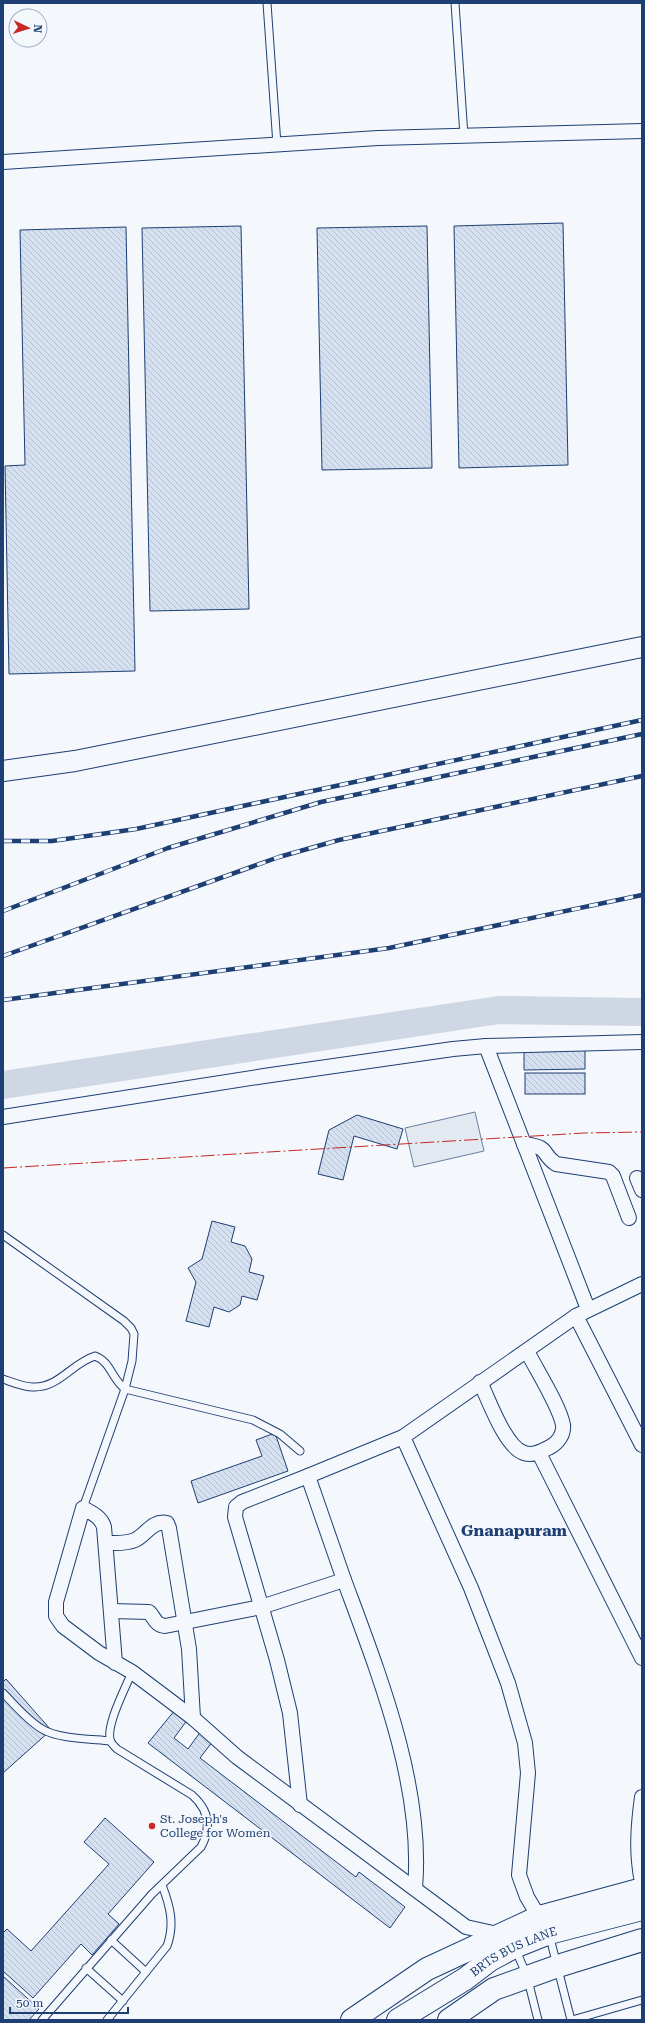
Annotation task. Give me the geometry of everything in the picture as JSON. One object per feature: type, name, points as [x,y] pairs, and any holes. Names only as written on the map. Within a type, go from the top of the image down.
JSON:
[{"type":"main road","points":[[352,2020],[427,1969],[508,1941],[544,1925],[642,1889]]},
{"type":"main road","name":"BRTS BUS LANE","points":[[544,1925],[642,1908]]},
{"type":"main road","points":[[449,2020],[494,1989],[527,1976],[642,1940]]},
{"type":"main road","name":"BRTS BUS LANE","points":[[398,2020],[465,1979],[490,1960],[508,1941]]},
{"type":"street","points":[[3,162],[378,138],[642,131]]},
{"type":"street","points":[[3,771],[75,760],[642,647]]},
{"type":"street","points":[[3,1118],[264,1076],[453,1049],[486,1046],[642,1042]]},
{"type":"street","points":[[486,1046],[588,1309]]},
{"type":"street","points":[[524,1144],[539,1146],[545,1150],[551,1161],[556,1164],[609,1172],[613,1176],[629,1218]]},
{"type":"street","points":[[300,1805],[290,1712],[235,1517],[236,1507],[242,1502],[403,1437],[576,1316],[642,1284]]},
{"type":"street","points":[[576,1316],[642,1445]]},
{"type":"street","points":[[480,1382],[508,1439],[515,1448],[525,1453],[538,1453],[554,1445],[561,1437],[563,1426],[559,1414],[526,1352]]},
{"type":"street","points":[[403,1437],[471,1588],[508,1683],[525,1743],[528,1773],[519,1875],[527,1897],[544,1925]]},
{"type":"street","points":[[538,1453],[642,1658]]},
{"type":"street","points":[[308,1476],[382,1686],[410,1791],[416,1834],[417,1865],[415,1888]]},
{"type":"street","points":[[115,1663],[106,1543],[102,1521],[83,1508],[56,1602],[56,1616],[63,1626],[98,1653],[115,1663],[132,1672],[192,1718],[237,1757],[466,1927],[508,1941]]},
{"type":"street","points":[[106,1543],[133,1541],[156,1523],[167,1523],[171,1533],[186,1622],[191,1674],[192,1718]]},
{"type":"street","points":[[111,1611],[149,1612],[159,1625],[186,1622],[261,1607],[344,1580]]},
{"type":"street","points":[[642,1797],[638,1830],[638,1856],[642,1882]]},
{"type":"lane","points":[[267,3],[277,145]]},
{"type":"lane","points":[[455,3],[464,136]]},
{"type":"lane","points":[[3,1235],[60,1274],[124,1321],[131,1328],[134,1334],[134,1346],[125,1389],[83,1508]]},
{"type":"lane","points":[[3,1379],[32,1387],[46,1386],[58,1380],[78,1364],[95,1356],[102,1359],[108,1366],[117,1383],[125,1389],[253,1420],[280,1434],[300,1451]]},
{"type":"lane","points":[[42,2020],[111,1940],[162,1885],[201,1847],[206,1838],[208,1827],[207,1814],[200,1803],[192,1795],[117,1749],[110,1741],[112,1720],[132,1672]]},
{"type":"lane","points":[[3,1693],[30,1720],[43,1730],[68,1736],[110,1741]]},
{"type":"lane","points":[[107,2020],[167,1946],[171,1935],[172,1918],[162,1885]]},
{"type":"lane","points":[[544,1925],[558,1966],[572,2020],[642,2000]]},
{"type":"lane","points":[[111,1940],[146,1972]]},
{"type":"lane","points":[[508,1941],[527,1976],[538,2020]]},
{"type":"lane","points":[[86,1968],[123,2001]]},
{"type":"shaded area","points":[[475,1112],[484,1151],[414,1167],[405,1128]]},
{"type":"building","points":[[563,223],[568,465],[459,468],[454,226]]},
{"type":"building","points":[[241,226],[249,609],[150,611],[142,228]]},
{"type":"building","points":[[427,226],[432,468],[322,470],[317,228]]},
{"type":"building","points":[[126,227],[135,671],[9,674],[5,466],[25,465],[20,230]]},
{"type":"building","points":[[524,1048],[585,1048],[585,1069],[524,1070]]},
{"type":"building","points":[[525,1073],[585,1073],[585,1094],[525,1094]]},
{"type":"building","points":[[357,1115],[403,1129],[397,1149],[354,1136],[343,1180],[318,1174],[329,1130]]},
{"type":"building","points":[[212,1221],[235,1227],[231,1242],[245,1246],[252,1259],[249,1272],[264,1276],[257,1300],[242,1296],[240,1305],[229,1312],[214,1307],[209,1327],[186,1321],[196,1282],[188,1268],[202,1259]]},
{"type":"building","points":[[275,1433],[288,1471],[198,1503],[191,1481],[262,1456],[256,1440]]},
{"type":"building","points":[[6,1679],[51,1730],[3,1773],[3,1682]]},
{"type":"building","points":[[175,1710],[188,1719],[174,1738],[188,1749],[201,1731],[213,1741],[200,1758],[356,1877],[359,1872],[405,1907],[390,1928],[148,1743]]},
{"type":"building","points":[[105,1818],[154,1862],[108,1914],[119,1924],[92,1955],[81,1944],[33,1998],[3,1971],[3,1933],[7,1929],[31,1951],[109,1864],[84,1842]]},
{"type":"building","points":[[3,1976],[39,2009],[29,2020],[3,2020]]},
{"type":"waterway","points":[[3,1085],[499,1010],[642,1012]]},
{"type":"railway","points":[[3,841],[52,841],[136,829],[642,720]]},
{"type":"railway","points":[[3,911],[168,848],[321,802],[642,734]]},
{"type":"railway","points":[[3,956],[279,857],[339,840],[642,776]]},
{"type":"railway","points":[[3,1000],[389,948],[642,895]]},
{"type":"power","points":[[3,1168],[584,1133],[642,1132]]},
{"type":"place","name":"St. Joseph's College for Women","points":[[152,1826]]},
{"type":"district","name":"Gnanapuram","points":[[514,1530]]}]
